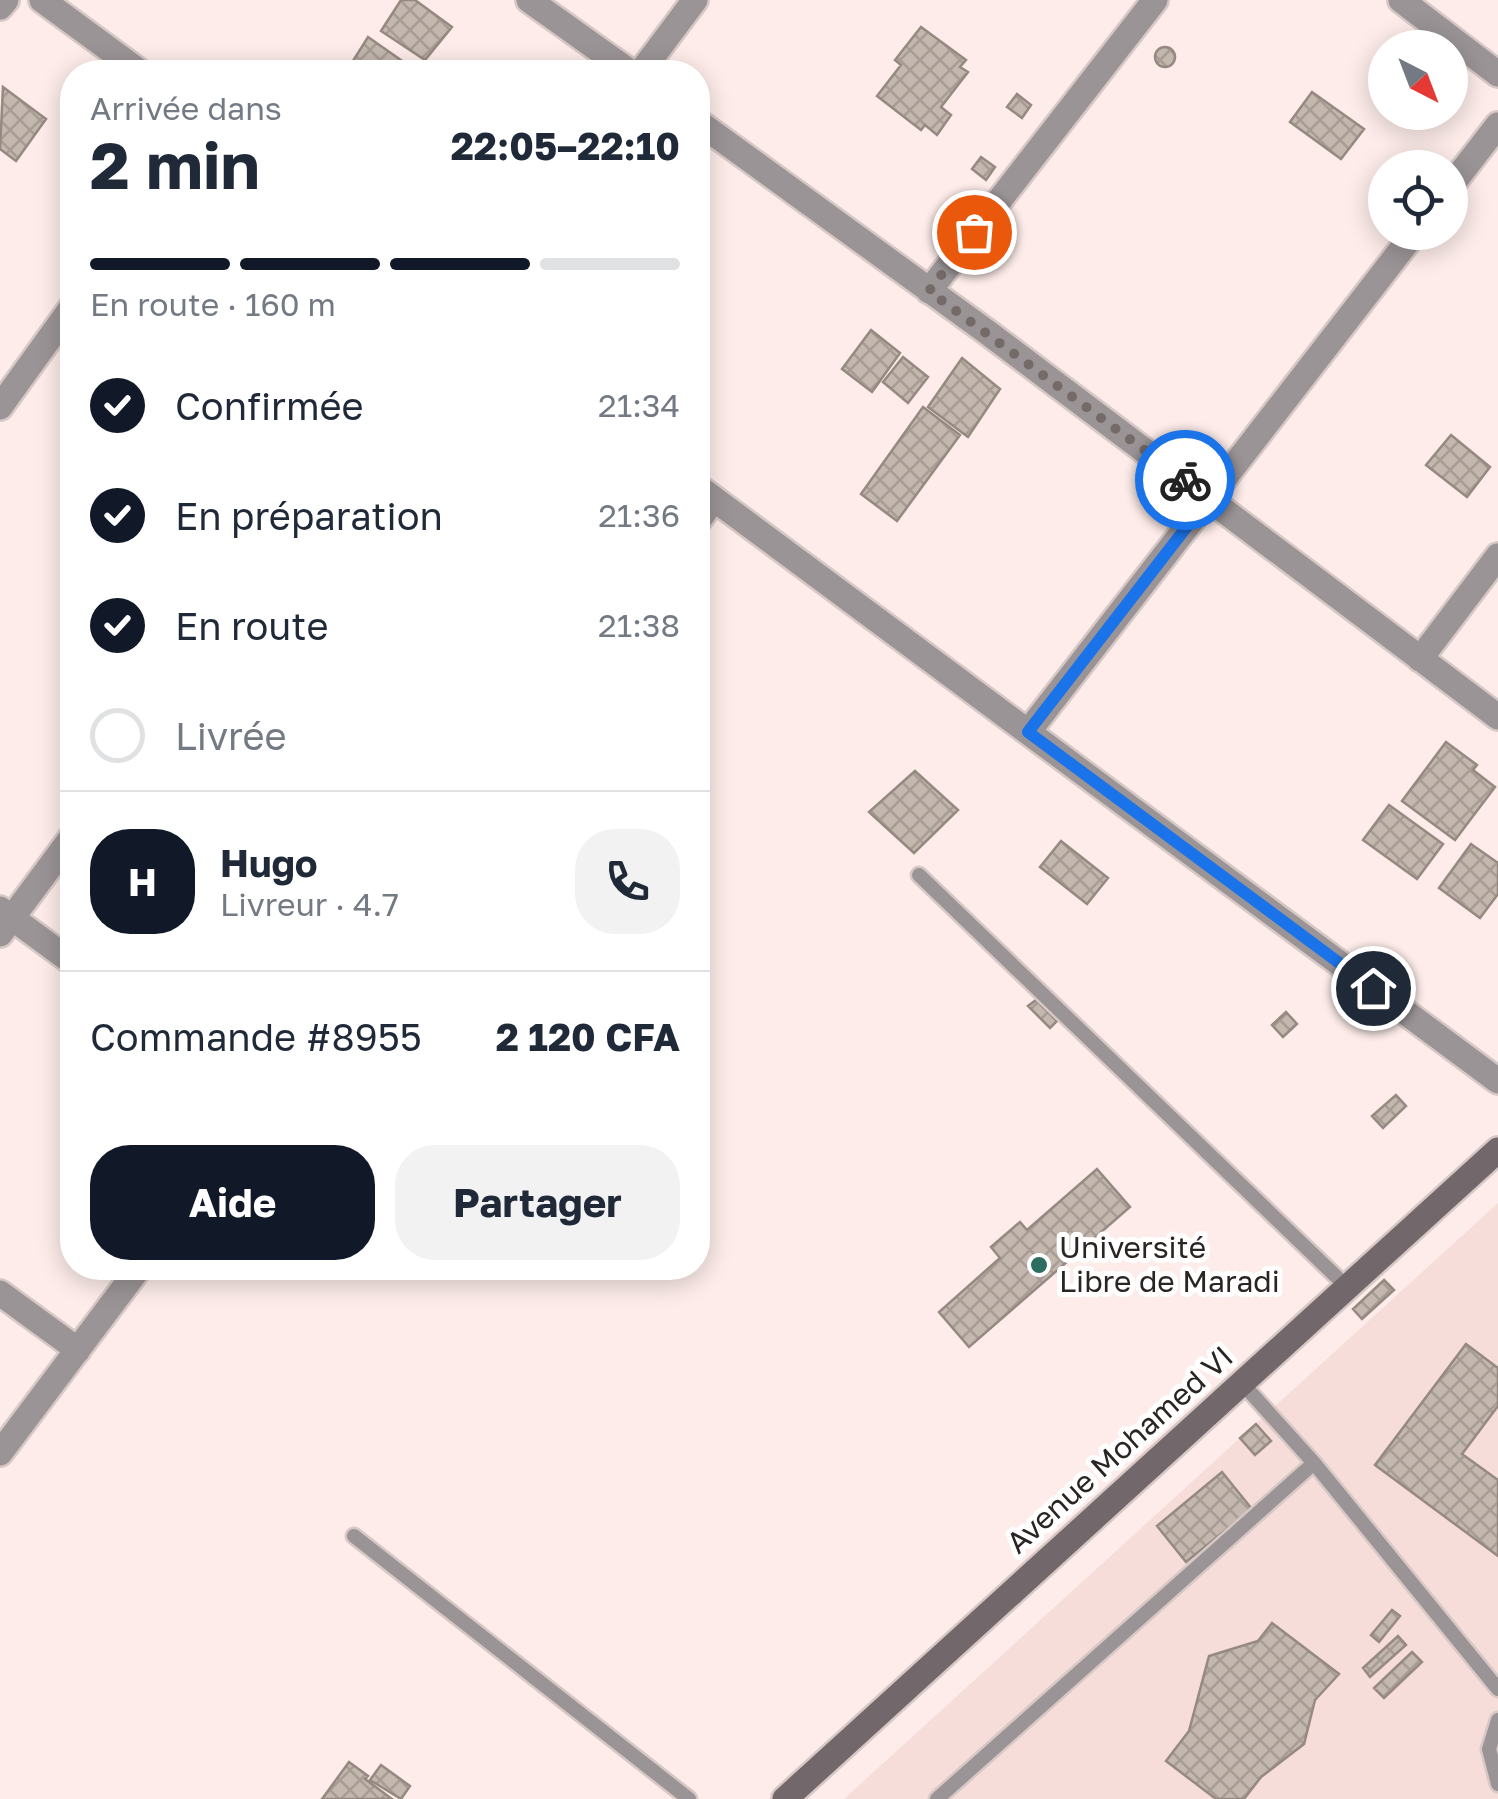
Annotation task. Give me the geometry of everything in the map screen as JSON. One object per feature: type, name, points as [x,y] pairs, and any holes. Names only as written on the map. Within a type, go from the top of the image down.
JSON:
[{"type":"street","points":[[0,7],[6,0]]},
{"type":"street","points":[[42,0],[124,60]]},
{"type":"street","points":[[529,0],[613,60]]},
{"type":"street","points":[[650,60],[695,0]]},
{"type":"street","points":[[929,291],[1155,0]]},
{"type":"street","points":[[1401,0],[1498,74]]},
{"type":"street","points":[[1468,164],[1498,125]]},
{"type":"street","points":[[710,131],[1209,498],[1498,717]]},
{"type":"street","points":[[1028,732],[1401,250]]},
{"type":"street","points":[[0,407],[60,324]]},
{"type":"street","points":[[710,496],[1498,1081]]},
{"type":"street","points":[[1420,659],[1498,556]]},
{"type":"street","points":[[60,851],[4,920],[60,955]]},
{"type":"street","name":"Avenue Mohamed VI","points":[[785,1799],[1498,1150]]},
{"type":"street","points":[[0,1453],[130,1280]]},
{"type":"street","points":[[0,1293],[78,1350]]},
{"type":"lane","points":[[919,876],[1347,1287]]},
{"type":"lane","points":[[1242,1383],[1314,1463],[1498,1689]]},
{"type":"lane","points":[[937,1799],[1314,1463]]},
{"type":"lane","points":[[354,1536],[689,1799]]},
{"type":"lane","points":[[1498,1720],[1489,1750],[1498,1784]]},
{"type":"shaded area","points":[[1498,1203],[1498,1799],[844,1799],[1240,1438]]},
{"type":"building","points":[[401,0],[415,0],[452,27],[425,60],[381,31]]},
{"type":"building","points":[[921,27],[966,60],[960,67],[968,72],[941,107],[951,115],[937,135],[925,125],[921,130],[877,96],[901,65],[895,60]]},
{"type":"building","points":[[368,37],[401,60],[354,60]]},
{"type":"building","points":[[1165,47],[1175,57],[1165,67],[1155,57]]},
{"type":"building","points":[[3,87],[46,119],[16,161],[0,149]]},
{"type":"building","points":[[1312,92],[1364,129],[1341,159],[1290,122]]},
{"type":"building","points":[[1017,94],[1031,105],[1022,118],[1007,107]]},
{"type":"building","points":[[981,157],[995,167],[986,180],[972,169]]},
{"type":"building","points":[[871,330],[900,353],[872,392],[842,369]]},
{"type":"building","points":[[903,357],[928,377],[908,403],[883,382]]},
{"type":"building","points":[[962,358],[1000,389],[968,437],[928,407]]},
{"type":"building","points":[[923,407],[960,435],[897,521],[861,494]]},
{"type":"building","points":[[1451,435],[1490,467],[1467,497],[1426,465]]},
{"type":"building","points":[[1446,742],[1477,765],[1473,770],[1495,787],[1455,840],[1402,801]]},
{"type":"building","points":[[915,771],[958,810],[914,853],[869,812]]},
{"type":"building","points":[[1389,805],[1443,844],[1417,879],[1363,840]]},
{"type":"building","points":[[1061,841],[1108,878],[1087,904],[1040,867]]},
{"type":"building","points":[[1471,844],[1498,863],[1498,894],[1480,918],[1439,888]]},
{"type":"building","points":[[1036,1000],[1057,1021],[1050,1028],[1028,1006]]},
{"type":"building","points":[[1286,1012],[1297,1024],[1283,1037],[1272,1025]]},
{"type":"building","points":[[1396,1095],[1406,1106],[1383,1128],[1372,1116]]},
{"type":"building","points":[[1097,1169],[1130,1207],[969,1347],[939,1312],[1000,1258],[991,1247],[1020,1222],[1027,1230]]},
{"type":"building","points":[[1384,1280],[1394,1290],[1362,1319],[1353,1309]]},
{"type":"building","points":[[1466,1344],[1498,1368],[1498,1406],[1462,1454],[1498,1480],[1498,1556],[1375,1465]]},
{"type":"building","points":[[1256,1424],[1271,1441],[1255,1455],[1240,1438]]},
{"type":"building","points":[[1222,1472],[1252,1509],[1186,1562],[1157,1526]]},
{"type":"building","points":[[1392,1610],[1400,1616],[1379,1642],[1371,1635]]},
{"type":"building","points":[[1272,1623],[1339,1674],[1315,1700],[1304,1744],[1261,1777],[1244,1799],[1216,1799],[1166,1761],[1189,1731],[1209,1656],[1258,1641]]},
{"type":"building","points":[[1398,1636],[1406,1645],[1370,1677],[1363,1668]]},
{"type":"building","points":[[1412,1652],[1422,1662],[1384,1698],[1374,1688]]},
{"type":"building","points":[[349,1762],[368,1776],[365,1779],[392,1799],[322,1799]]},
{"type":"building","points":[[381,1765],[410,1786],[401,1799],[370,1780]]},
{"type":"way so far","points":[[974,232],[929,291],[1185,480]]},
{"type":"place","name":"Université Libre de Maradi","points":[[1039,1265]]},
{"type":"route","points":[[1185,480],[1209,498],[1028,732],[1373,988]]}]
